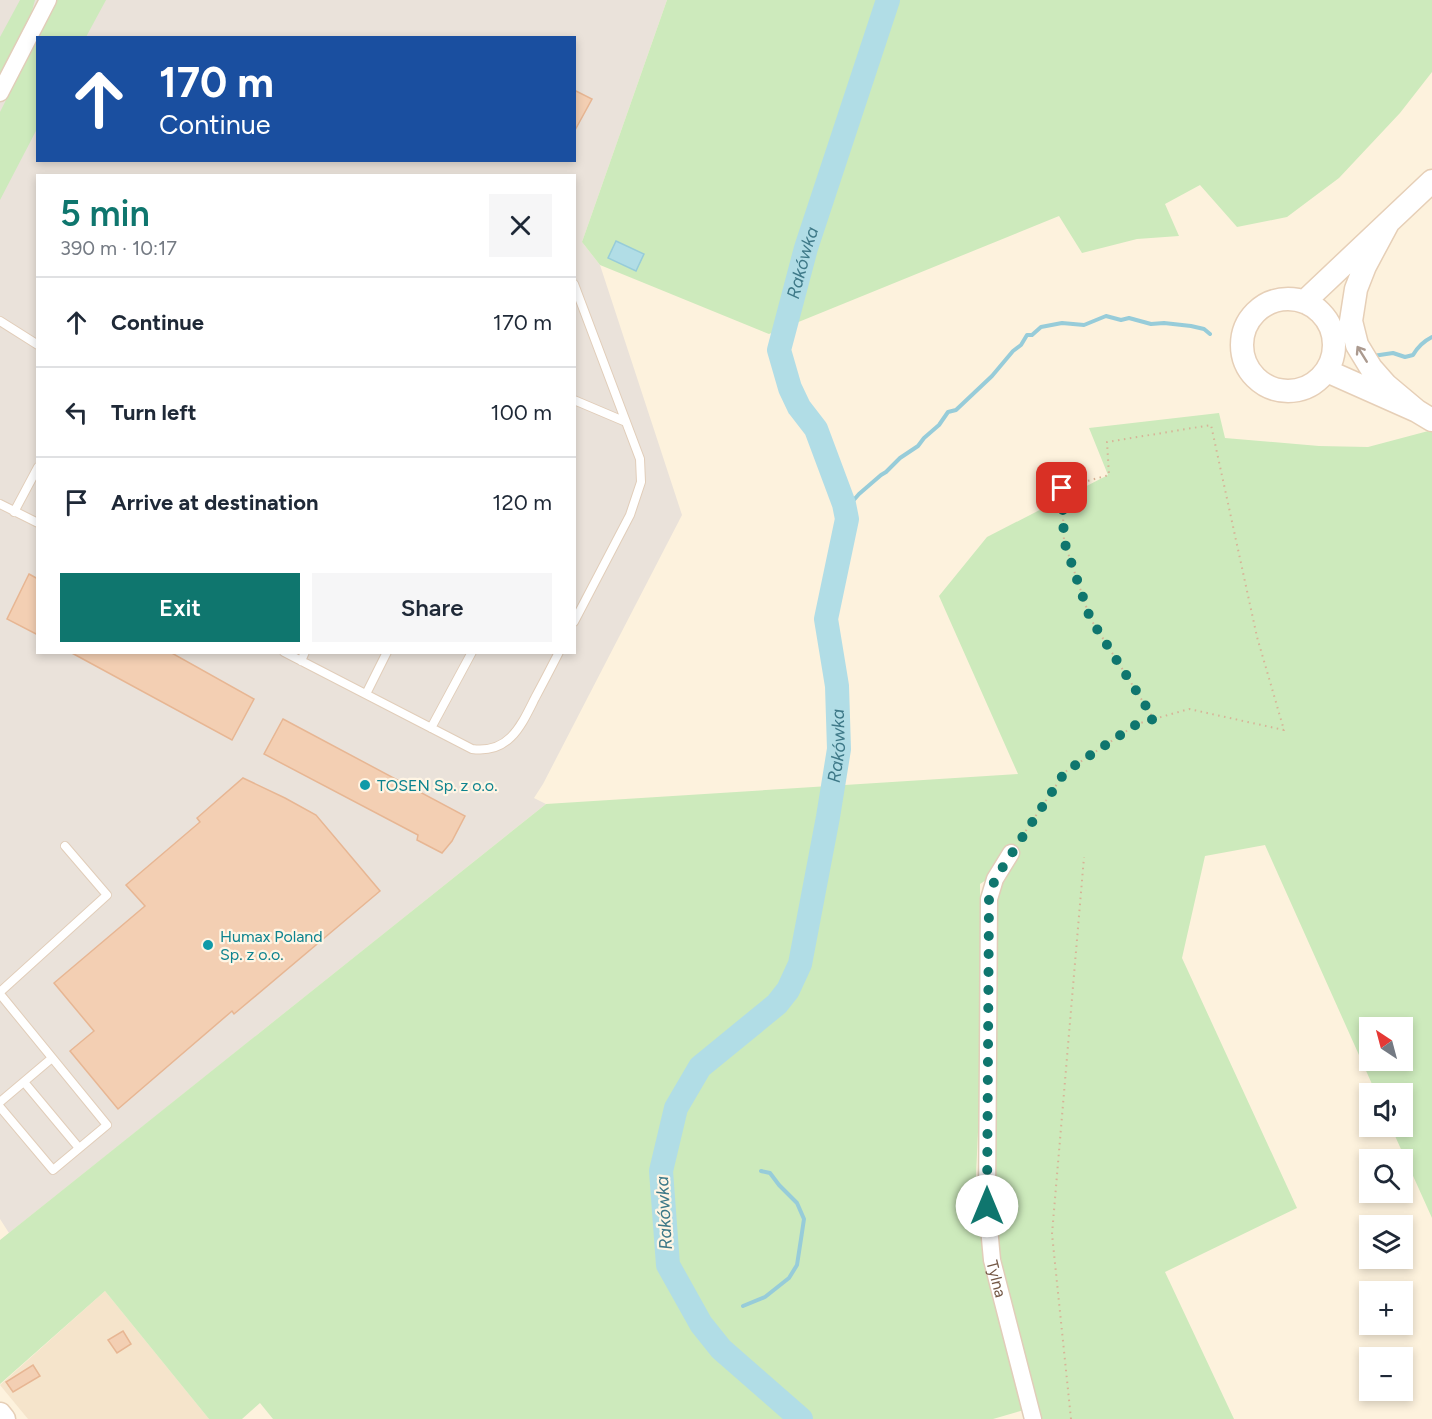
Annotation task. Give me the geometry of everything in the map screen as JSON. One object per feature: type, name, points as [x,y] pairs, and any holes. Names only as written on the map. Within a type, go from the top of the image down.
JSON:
[{"type":"main road","points":[[1304,302],[1432,181]]},
{"type":"main road","points":[[1388,223],[1365,266],[1356,289],[1351,321],[1357,345],[1371,368],[1386,385],[1425,415]]},
{"type":"main road","points":[[1294,300],[1304,302],[1316,309],[1326,319],[1335,344],[1333,358],[1327,371],[1318,381],[1292,392],[1264,385],[1254,376],[1243,354],[1242,343],[1248,322],[1254,314],[1272,302],[1294,300]]},
{"type":"main road","points":[[1327,371],[1425,415]]},
{"type":"main road","points":[[0,1414],[4,1419]]},
{"type":"street","points":[[0,93],[48,0]]},
{"type":"street","name":"Tylna","points":[[1011,853],[995,879],[989,898],[987,1206],[992,1260],[1033,1419]]},
{"type":"lane","points":[[576,289],[640,459],[641,482],[630,515],[576,618]]},
{"type":"lane","points":[[0,321],[36,344]]},
{"type":"lane","points":[[576,401],[626,422]]},
{"type":"lane","points":[[14,512],[36,471]]},
{"type":"lane","points":[[0,504],[36,522]]},
{"type":"lane","points":[[366,694],[386,654]]},
{"type":"lane","points":[[431,728],[471,654]]},
{"type":"lane","points":[[303,657],[431,728],[472,749],[484,750],[503,743],[518,730],[558,654]]},
{"type":"lane","points":[[52,1058],[0,1104],[52,1170],[107,1125],[0,993],[107,895],[65,846]]},
{"type":"lane","points":[[24,1082],[80,1148]]},
{"type":"path","points":[[1011,853],[1065,772],[1137,724],[1189,709],[1284,730],[1257,637],[1211,424],[1107,442],[1109,475],[1062,488],[1064,541],[1090,618],[1154,719]]},
{"type":"path","points":[[1071,1419],[1052,1234],[1084,857]]},
{"type":"shaded area","points":[[0,0],[667,0],[582,242],[600,265],[682,515],[534,798],[546,804],[9,1233],[0,1219]]},
{"type":"shaded area","points":[[105,1291],[209,1419],[28,1419],[0,1385]]},
{"type":"green space","points":[[20,0],[35,0],[29,22],[0,78],[0,37]]},
{"type":"green space","points":[[57,0],[106,0],[87,36],[39,36]]},
{"type":"green space","points":[[667,0],[1432,0],[1432,72],[1400,113],[1339,178],[1287,217],[1237,227],[1200,185],[1165,204],[1179,236],[1137,239],[1082,253],[1059,216],[769,334],[600,265],[582,242]]},
{"type":"green space","points":[[36,40],[36,131],[0,200],[0,112]]},
{"type":"green space","points":[[1219,413],[1225,438],[1319,446],[1368,447],[1432,430],[1432,1218],[1413,1176],[1413,1149],[1401,1149],[1396,1137],[1413,1137],[1413,1083],[1372,1083],[1366,1071],[1413,1071],[1413,1017],[1359,1017],[1359,1055],[1265,845],[1205,856],[1182,958],[1297,1208],[1165,1272],[1234,1419],[1040,1419],[996,1238],[993,1087],[994,902],[1006,875],[1016,860],[980,884],[981,1067],[975,1197],[984,1255],[1024,1410],[993,1419],[273,1419],[260,1403],[242,1419],[209,1419],[105,1291],[0,1384],[0,1240],[546,804],[1018,774],[939,596],[987,537],[1108,475],[1089,428]]},
{"type":"water","points":[[616,241],[644,254],[636,271],[608,258]]},
{"type":"building","points":[[576,91],[592,99],[576,128]]},
{"type":"building","points":[[29,574],[36,578],[36,634],[7,619]]},
{"type":"building","points":[[74,654],[174,654],[254,699],[232,740]]},
{"type":"building","name":"TOSEN Sp. z o.o.","points":[[283,719],[465,816],[452,841],[442,853],[417,840],[418,835],[264,754]]},
{"type":"building","name":"Humax Poland Sp. z o.o.","points":[[243,778],[316,815],[380,891],[234,1014],[232,1011],[118,1109],[70,1051],[94,1031],[54,983],[145,906],[126,885],[200,822],[197,818]]},
{"type":"building","points":[[123,1331],[131,1344],[117,1353],[108,1340]]},
{"type":"building","points":[[33,1365],[40,1376],[13,1392],[6,1382]]},
{"type":"waterway","name":"Rakówka","points":[[801,1419],[721,1349],[701,1324],[668,1265],[661,1171],[676,1108],[700,1067],[777,1004],[788,990],[800,964],[839,749],[837,686],[826,619],[847,519],[844,504],[816,429],[799,407],[790,388],[779,350],[806,248],[888,0]]},
{"type":"waterway","points":[[845,510],[859,494],[900,458],[918,446],[939,425],[948,412],[956,410],[992,376],[1021,345],[1027,335],[1032,335],[1041,327],[1062,323],[1084,325],[1106,316],[1121,320],[1129,318],[1151,324],[1191,326],[1204,329],[1210,334]]},
{"type":"waterway","points":[[1373,356],[1393,353],[1405,357],[1413,355],[1432,337]]},
{"type":"waterway","points":[[743,1306],[765,1297],[789,1278],[797,1265],[804,1219],[797,1203],[770,1173],[761,1171]]},
{"type":"place","name":"TOSEN Sp. z o.o.","points":[[365,785]]},
{"type":"place","name":"Humax Poland Sp. z o.o.","points":[[208,945]]},
{"type":"route","points":[[987,1206],[989,898],[995,879],[1065,772],[1137,724],[1154,719],[1090,618],[1064,541],[1062,488]]}]
